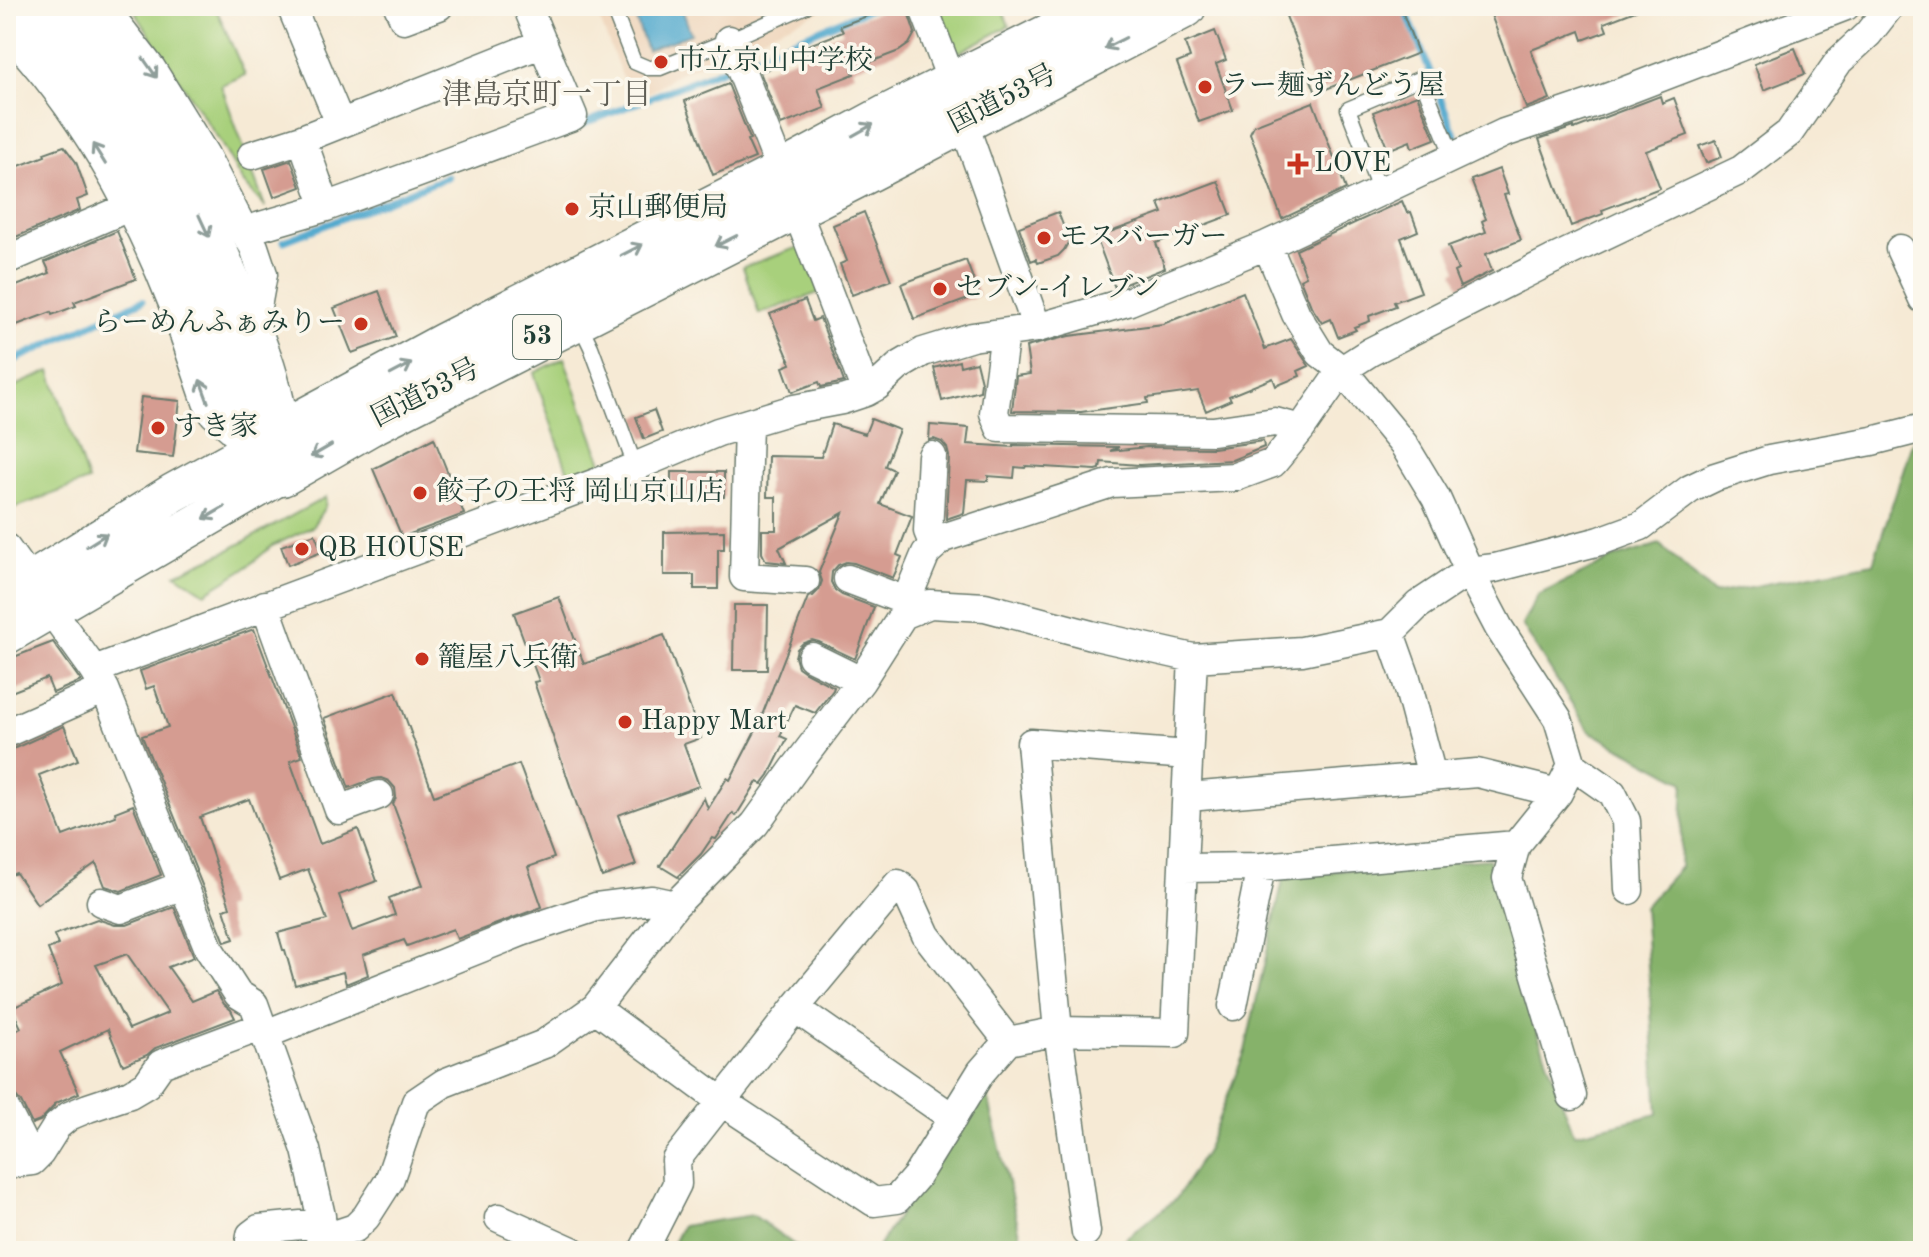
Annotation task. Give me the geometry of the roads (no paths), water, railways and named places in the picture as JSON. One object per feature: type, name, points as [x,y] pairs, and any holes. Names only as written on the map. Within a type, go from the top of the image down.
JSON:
[{"type":"highway","points":[[18,6],[97,104],[140,171],[181,256],[231,405],[271,452]]},
{"type":"highway","points":[[62,6],[120,80],[169,156],[212,242],[268,385],[271,452]]},
{"type":"highway","name":"国道53号","points":[[958,103],[1110,6]]},
{"type":"highway","name":"国道53号","points":[[271,452],[369,424],[577,317],[788,190],[891,115],[958,103],[1184,6]]},
{"type":"highway","name":"国道53号","points":[[333,406],[445,345],[788,190]]},
{"type":"highway","points":[[268,385],[295,404],[333,406]]},
{"type":"highway","name":"53","points":[[271,452],[333,406]]},
{"type":"street","points":[[103,6],[151,68],[205,155],[254,247],[263,274],[251,339]]},
{"type":"street","points":[[291,6],[340,123]]},
{"type":"street","points":[[398,6],[404,19],[439,6]]},
{"type":"street","points":[[244,231],[326,207],[573,116],[527,6]]},
{"type":"street","points":[[923,6],[1037,328]]},
{"type":"street","points":[[6,733],[100,679],[265,605],[601,481],[718,432],[866,392],[923,352],[972,337],[1037,328],[1130,301],[1267,245],[1504,133],[1596,102],[1846,6]]},
{"type":"street","points":[[249,1251],[251,1235],[259,1229],[321,1236],[355,1228],[366,1217],[389,1181],[416,1102],[444,1083],[544,1044],[595,1008],[675,905],[755,824],[861,681],[904,608],[926,553],[943,538],[1112,483],[1235,477],[1273,463],[1342,370],[1370,352],[1741,170],[1789,133],[1839,61],[1868,34],[1890,6]]},
{"type":"street","points":[[6,31],[67,105],[129,207],[173,305],[214,414],[271,452],[29,596],[6,635]]},
{"type":"street","points":[[252,155],[302,139],[543,43]]},
{"type":"street","points":[[735,56],[866,392]]},
{"type":"street","points":[[302,139],[326,207]]},
{"type":"street","points":[[6,260],[129,207]]},
{"type":"street","points":[[1267,245],[1296,314],[1320,353],[1342,370],[1404,445],[1436,498],[1499,628],[1558,719],[1572,765],[1612,793],[1626,821],[1629,890]]},
{"type":"street","points":[[1900,249],[1923,299]]},
{"type":"street","points":[[1005,333],[994,413],[1000,428],[1213,431],[1275,422],[1301,429]]},
{"type":"street","points":[[748,423],[744,577],[805,581]]},
{"type":"street","points":[[848,579],[904,608],[930,604],[985,607],[1193,658],[1302,651],[1390,633],[1418,605],[1469,571],[1525,561],[1600,541],[1641,526],[1690,489],[1715,477],[1769,460],[1923,428]]},
{"type":"street","points":[[932,456],[928,531],[934,546]]},
{"type":"street","points":[[6,548],[29,596],[100,679],[209,949],[238,994],[254,1004],[306,1150],[321,1236]]},
{"type":"street","points":[[265,605],[339,810],[379,795]]},
{"type":"street","points":[[1390,633],[1406,678],[1432,776]]},
{"type":"street","points":[[812,657],[861,681]]},
{"type":"street","points":[[595,1008],[721,1101],[874,1202],[897,1199],[916,1177],[981,1072],[1008,1041],[1058,1031],[1175,1033],[1193,658]]},
{"type":"street","points":[[1086,1232],[1058,1031],[1031,743],[1188,755]]},
{"type":"street","points":[[1572,765],[1558,793],[1516,845],[1507,878],[1572,1096]]},
{"type":"street","points":[[1188,797],[1477,773],[1558,793]]},
{"type":"street","points":[[1183,868],[1261,867],[1516,845]]},
{"type":"street","points":[[1233,1006],[1261,867]]},
{"type":"street","points":[[643,1251],[677,1184],[676,1160],[795,1008],[898,884],[906,891],[926,935],[1008,1041]]},
{"type":"street","points":[[101,902],[121,909],[183,885]]},
{"type":"street","points":[[6,1110],[19,1162],[40,1153],[57,1126],[69,1116],[139,1089],[147,1084],[161,1064],[264,1030],[521,932],[596,907],[652,900],[675,905]]},
{"type":"street","points":[[795,1008],[953,1118]]},
{"type":"street","points":[[499,1218],[572,1251]]},
{"type":"lane","points":[[612,6],[634,62],[648,68],[735,56],[806,6]]},
{"type":"lane","points":[[1380,192],[1348,109],[1421,78],[1453,157]]},
{"type":"lane","points":[[577,317],[631,455],[627,470]]},
{"type":"water","points":[[631,6],[681,6],[691,34],[647,50]]},
{"type":"waterway","points":[[746,60],[877,6]]},
{"type":"waterway","points":[[1404,6],[1459,145]]},
{"type":"waterway","points":[[578,126],[734,65]]},
{"type":"waterway","points":[[284,241],[448,177]]},
{"type":"waterway","points":[[6,364],[142,301]]},
{"type":"place","name":"市立京山中学校","points":[[661,62]]},
{"type":"place","name":"ラー麺ずんどう屋","points":[[1205,87]]},
{"type":"place","name":"LOVE","points":[[1298,164]]},
{"type":"place","name":"京山郵便局","points":[[572,209]]},
{"type":"place","name":"モスバーガー","points":[[1044,238]]},
{"type":"place","name":"セブン-イレブン","points":[[940,289]]},
{"type":"place","name":"らーめんふぁみりー","points":[[361,324]]},
{"type":"place","name":"すき家","points":[[158,428]]},
{"type":"place","name":"餃子の王将 岡山京山店","points":[[420,493]]},
{"type":"place","name":"QB HOUSE","points":[[302,549]]},
{"type":"place","name":"籠屋八兵衛","points":[[422,659]]},
{"type":"place","name":"Happy Mart","points":[[625,722]]},
{"type":"district","name":"津島京町一丁目","points":[[547,96]]}]
